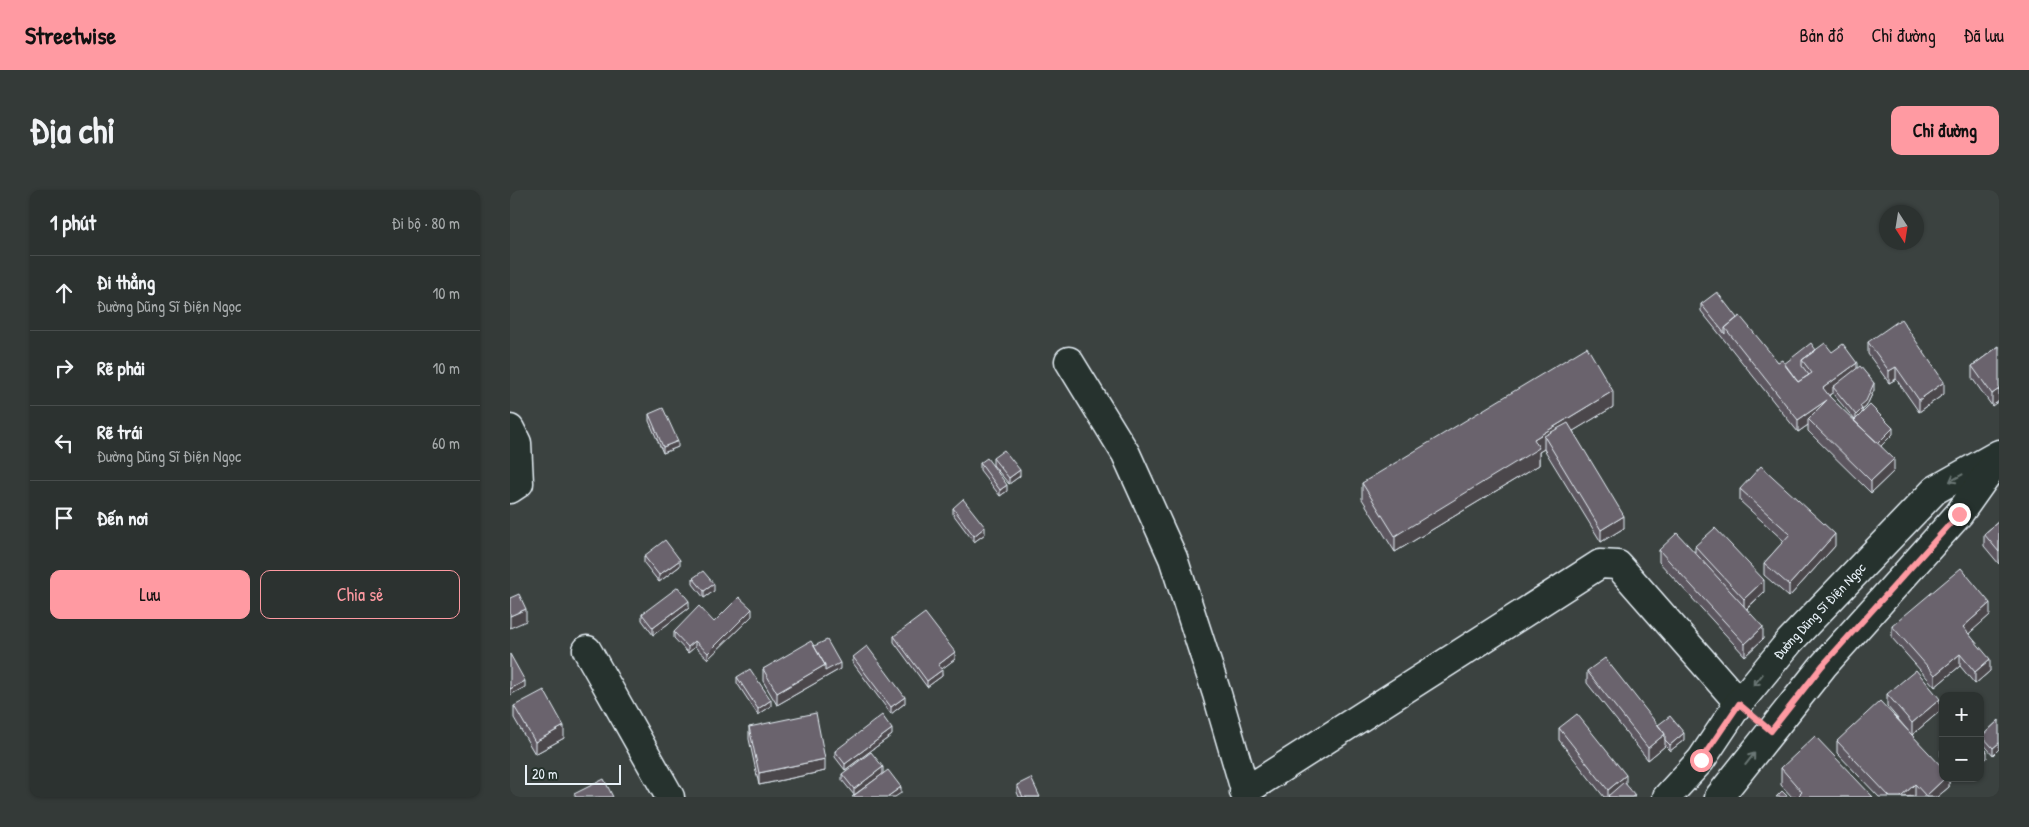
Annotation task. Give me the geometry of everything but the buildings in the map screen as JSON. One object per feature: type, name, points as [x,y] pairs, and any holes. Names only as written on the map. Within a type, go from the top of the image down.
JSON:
[{"type":"street","points":[[1069,361],[1126,454],[1174,558],[1217,694],[1246,795],[1600,564],[1618,565],[1739,704],[1771,731]]},
{"type":"street","points":[[510,429],[517,443],[520,483],[510,490]]},
{"type":"street","name":"Đường Dũng Sĩ Điện Ngọc","points":[[1667,797],[1701,760],[1739,704],[1790,640],[1935,490],[1999,456]]},
{"type":"street","name":"Đường Dũng Sĩ Điện Ngọc","points":[[1720,797],[1822,666],[1959,514],[1999,456]]},
{"type":"street","points":[[587,650],[670,797]]},
{"type":"route","points":[[1701,760],[1739,704],[1771,731],[1822,666],[1959,514]]}]
